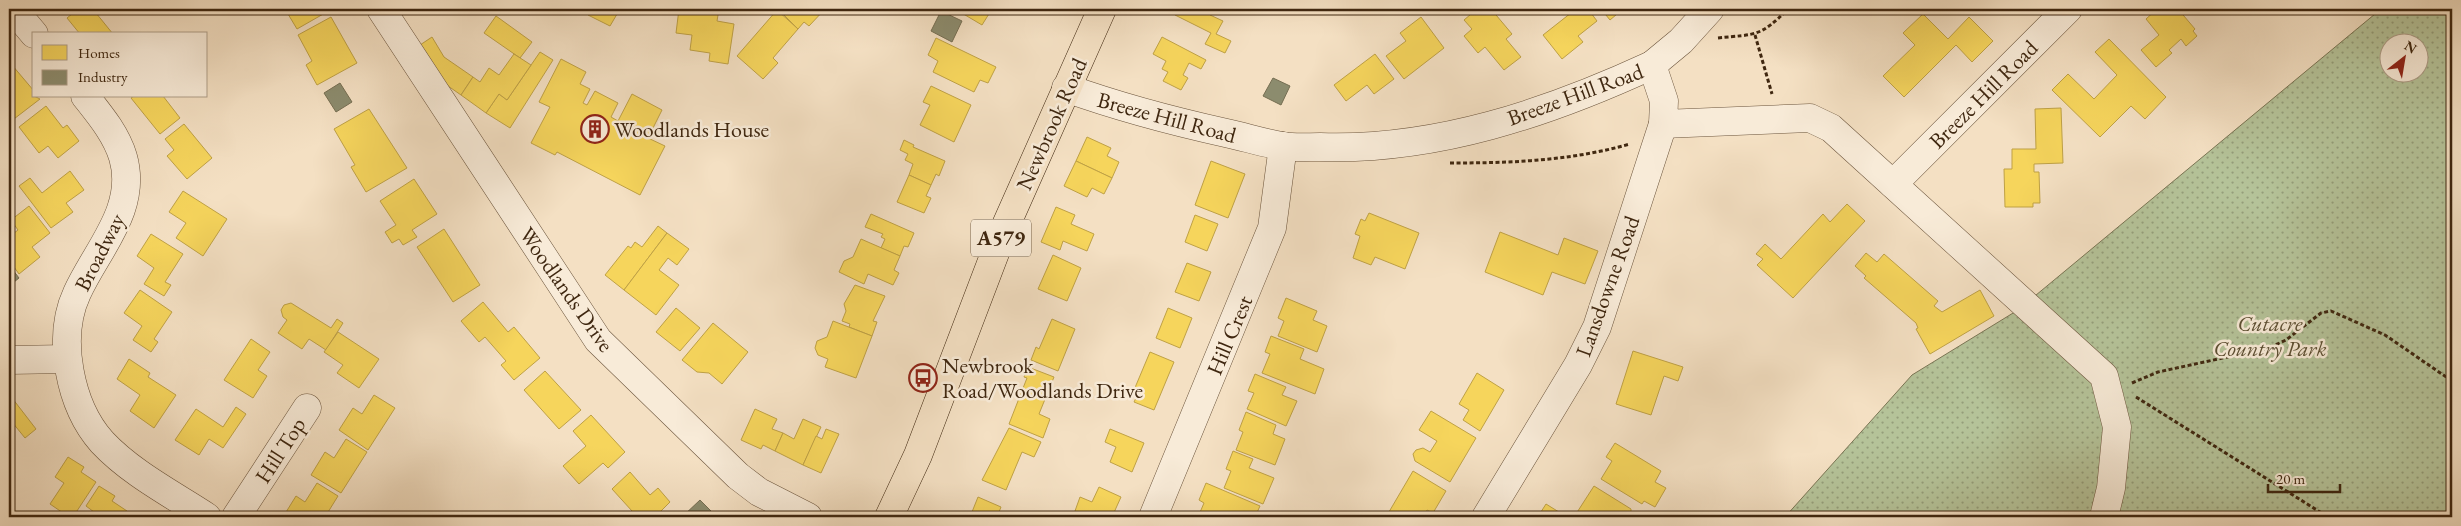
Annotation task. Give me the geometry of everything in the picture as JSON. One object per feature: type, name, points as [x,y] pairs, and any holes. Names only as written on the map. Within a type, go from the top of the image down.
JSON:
[{"type":"highway","name":"Newbrook Road","points":[[889,517],[918,455],[1003,232],[1102,9]]},
{"type":"street","points":[[13,9],[32,32]]},
{"type":"street","name":"Woodlands Drive","points":[[381,9],[598,340],[738,476],[759,492],[808,517]]},
{"type":"street","points":[[1652,65],[1681,41],[1710,9]]},
{"type":"street","name":"Breeze Hill Road","points":[[1893,184],[2068,9]]},
{"type":"street","name":"Breeze Hill Road","points":[[1066,88],[1109,103],[1185,124],[1283,146],[1350,148],[1419,142],[1542,110],[1593,92],[1652,65],[1664,101],[1661,130]]},
{"type":"street","name":"Broadway","points":[[86,98],[115,136],[123,158],[126,186],[123,208],[114,228],[76,294],[70,319],[67,359],[74,394],[84,417],[101,441],[118,458],[207,517]]},
{"type":"street","points":[[1661,130],[1810,118],[1831,128],[2114,383],[2117,427],[2111,488],[2104,517]]},
{"type":"street","name":"Lansdowne Road","points":[[1486,517],[1578,365],[1597,327],[1661,130]]},
{"type":"street","name":"Hill Crest","points":[[1153,517],[1272,228],[1283,146]]},
{"type":"street","points":[[9,360],[67,359]]},
{"type":"street","name":"Hill Top","points":[[236,517],[306,407]]},
{"type":"path","points":[[1681,41],[1755,34],[1768,29],[1788,9]]},
{"type":"path","points":[[1755,34],[1780,120]]},
{"type":"path","points":[[1445,164],[1527,162],[1569,158],[1661,130]]},
{"type":"path","points":[[2114,383],[2269,348],[2286,340],[2322,314],[2331,311],[2385,335],[2452,381]]},
{"type":"path","points":[[2114,383],[2328,517]]},
{"type":"green space","name":"Cutacre Country Park","points":[[2381,9],[2452,9],[2452,517],[1785,517],[1912,375],[2018,310]]},
{"type":"building: Homes","points":[[78,9],[101,9],[96,13],[111,32],[78,32],[67,18]]},
{"type":"building: Homes","points":[[285,9],[332,9],[297,29]]},
{"type":"building: Homes","points":[[591,9],[620,9],[610,26],[588,15]]},
{"type":"building: Homes","points":[[679,9],[719,9],[717,21],[734,24],[728,64],[709,61],[710,53],[690,50],[692,35],[676,33]]},
{"type":"building: Homes","points":[[778,9],[825,9],[809,26],[804,22],[798,29]]},
{"type":"building: Homes","points":[[955,9],[992,9],[982,25]]},
{"type":"building: Homes","points":[[1178,9],[1213,9],[1210,15],[1223,21],[1216,34],[1231,41],[1225,53],[1205,44],[1211,33],[1175,15]]},
{"type":"building: Homes","points":[[1477,9],[1485,14],[1491,9],[1512,34],[1506,39],[1521,57],[1504,70],[1485,47],[1478,53],[1464,36],[1472,29],[1464,20]]},
{"type":"building: Homes","points":[[1576,9],[1588,9],[1597,21],[1578,36],[1583,42],[1562,59],[1543,35]]},
{"type":"building: Homes","points":[[1601,9],[1623,9],[1610,20]]},
{"type":"building: Homes","points":[[2157,9],[2178,9],[2195,29],[2193,31],[2197,36],[2186,46],[2181,39],[2169,50],[2172,53],[2156,67],[2141,50],[2159,35],[2146,19]]},
{"type":"building: Homes","points":[[777,10],[798,29],[773,58],[778,63],[763,79],[737,56]]},
{"type":"building: Homes","points":[[1923,14],[1948,39],[1969,17],[1993,41],[1972,62],[1956,45],[1904,97],[1883,76],[1915,45],[1903,33]]},
{"type":"building: Homes","points":[[496,16],[532,42],[520,58],[484,33]]},
{"type":"building: Homes","points":[[331,17],[357,63],[317,85],[306,65],[312,61],[298,35]]},
{"type":"building: Homes","points":[[1421,17],[1444,48],[1404,79],[1386,56],[1406,41],[1400,33]]},
{"type":"building: Homes","points":[[432,37],[444,57],[473,77],[461,95],[428,72],[414,49]]},
{"type":"building: Homes","points":[[1162,37],[1206,60],[1201,69],[1189,63],[1183,75],[1188,78],[1181,90],[1163,81],[1168,72],[1162,69],[1166,61],[1153,54]]},
{"type":"building: Homes","points":[[936,38],[996,67],[988,83],[980,80],[974,92],[933,72],[938,61],[928,55]]},
{"type":"building: Homes","points":[[2109,39],[2166,97],[2145,119],[2131,106],[2100,137],[2052,90],[2068,74],[2094,99],[2117,75],[2095,52]]},
{"type":"building: Homes","points":[[540,52],[553,60],[510,128],[486,113],[499,94],[507,100]]},
{"type":"building: Homes","points":[[514,54],[531,65],[507,100],[499,94],[486,113],[461,95],[473,77],[480,82],[489,68],[499,75]]},
{"type":"building: Homes","points":[[1375,54],[1394,79],[1374,94],[1367,85],[1346,101],[1334,85]]},
{"type":"building: Homes","name":"Woodlands House","points":[[561,59],[586,72],[580,84],[590,89],[583,103],[587,105],[595,91],[618,103],[611,117],[618,121],[632,94],[662,110],[648,138],[665,146],[640,195],[557,152],[555,155],[531,143],[550,107],[539,102]]},
{"type":"building: Homes","points":[[12,65],[32,89],[32,98],[40,99],[10,122],[9,68]]},
{"type":"building: Homes","points":[[931,86],[971,105],[954,142],[920,125],[930,105],[923,102]]},
{"type":"building: Homes","points":[[131,98],[165,98],[180,118],[160,134]]},
{"type":"building: Homes","points":[[46,106],[63,128],[67,125],[79,141],[58,158],[48,146],[39,153],[19,127]]},
{"type":"building: Homes","points":[[2061,108],[2063,163],[2034,164],[2034,172],[2039,172],[2040,203],[2033,203],[2033,207],[2005,207],[2004,169],[2012,169],[2012,149],[2036,149],[2035,109]]},
{"type":"building: Homes","points":[[369,109],[407,168],[366,192],[351,167],[355,165],[334,129]]},
{"type":"building: Homes","points":[[184,124],[212,158],[187,179],[167,156],[174,150],[165,139]]},
{"type":"building: Homes","points":[[1087,137],[1111,148],[1107,156],[1119,162],[1112,178],[1076,161]]},
{"type":"building: Homes","points":[[904,140],[914,145],[913,147],[945,161],[939,176],[936,174],[931,185],[909,175],[913,164],[905,160],[908,154],[900,150]]},
{"type":"building: Homes","points":[[1076,161],[1112,178],[1104,194],[1092,188],[1087,197],[1064,186]]},
{"type":"building: Homes","points":[[1211,161],[1245,174],[1228,218],[1195,205]]},
{"type":"building: Homes","points":[[70,171],[84,190],[66,203],[73,212],[51,228],[19,186],[30,178],[42,193]]},
{"type":"building: Homes","points":[[909,175],[931,185],[926,196],[931,198],[924,213],[897,202]]},
{"type":"building: Homes","points":[[414,179],[437,214],[412,230],[417,237],[403,245],[399,239],[392,243],[385,232],[396,225],[380,201]]},
{"type":"building: Homes","points":[[183,191],[227,219],[203,256],[176,238],[186,223],[169,212]]},
{"type":"building: Homes","points":[[1847,204],[1865,221],[1793,298],[1757,265],[1763,259],[1756,254],[1765,244],[1781,259],[1823,214],[1830,222]]},
{"type":"building: Homes","points":[[29,206],[50,233],[32,247],[40,257],[19,274],[9,260],[9,237],[18,230],[11,220]]},
{"type":"building: Homes","points":[[1056,207],[1075,215],[1071,224],[1094,234],[1087,251],[1063,241],[1060,250],[1041,242]]},
{"type":"building: Homes","points":[[1369,213],[1419,233],[1405,269],[1375,257],[1371,265],[1353,258],[1360,236],[1355,234],[1361,219],[1365,221]]},
{"type":"building: Homes","points":[[871,214],[914,233],[908,247],[904,246],[900,256],[881,248],[885,239],[881,237],[883,234],[865,227]]},
{"type":"building: Homes","points":[[1195,215],[1218,224],[1207,251],[1185,242]]},
{"type":"building: Homes","points":[[658,226],[667,233],[624,290],[605,275],[628,246],[631,248],[635,242],[642,247]]},
{"type":"building: Homes","points":[[444,229],[480,285],[453,302],[417,247]]},
{"type":"building: Homes","points":[[1500,232],[1558,255],[1564,238],[1598,251],[1585,284],[1552,272],[1543,295],[1485,272]]},
{"type":"building: Homes","points":[[667,233],[689,249],[677,265],[668,258],[659,270],[679,285],[656,315],[624,290]]},
{"type":"building: Homes","points":[[151,234],[183,254],[165,282],[171,285],[164,296],[144,284],[154,268],[137,256]]},
{"type":"building: Homes","points":[[861,239],[900,256],[894,270],[899,273],[893,285],[868,274],[864,284],[839,272],[844,261],[853,257]]},
{"type":"building: Homes","points":[[1866,253],[1877,262],[1884,254],[1938,301],[1934,306],[1942,312],[1980,290],[1994,316],[1930,354],[1916,329],[1918,328],[1916,323],[1864,278],[1866,276],[1855,266]]},
{"type":"building: Homes","points":[[1053,255],[1081,268],[1067,301],[1038,289]]},
{"type":"building: Homes","points":[[1187,263],[1211,272],[1199,301],[1175,292]]},
{"type":"building: Homes","points":[[855,285],[885,296],[873,321],[877,322],[872,336],[849,327],[850,324],[842,321],[846,311],[844,304]]},
{"type":"building: Homes","points":[[140,290],[172,312],[154,339],[158,342],[151,352],[133,340],[142,326],[124,313]]},
{"type":"building: Homes","points":[[1286,298],[1317,311],[1313,320],[1327,326],[1317,352],[1278,336],[1284,321],[1278,318]]},
{"type":"building: Homes","points":[[483,302],[508,332],[514,327],[540,358],[514,380],[501,365],[506,361],[485,337],[479,342],[461,321]]},
{"type":"building: Homes","points":[[291,303],[331,328],[337,319],[343,323],[326,350],[309,339],[302,349],[278,333],[287,320],[283,317],[281,310],[284,305]]},
{"type":"building: Homes","points":[[676,308],[700,328],[680,351],[656,332]]},
{"type":"building: Homes","points":[[1168,308],[1192,318],[1180,348],[1156,338]]},
{"type":"building: Homes","points":[[1052,319],[1075,329],[1058,371],[1031,360],[1036,347],[1039,349]]},
{"type":"building: Homes","points":[[833,321],[872,336],[856,378],[825,367],[828,359],[818,355],[815,348],[817,341],[827,337]]},
{"type":"building: Homes","points":[[713,323],[748,352],[722,384],[709,373],[697,372],[682,360]]},
{"type":"building: Homes","points":[[338,332],[379,359],[359,388],[337,373],[343,365],[324,352]]},
{"type":"building: Homes","points":[[1271,336],[1304,349],[1300,359],[1324,369],[1315,394],[1262,373],[1270,354],[1265,352]]},
{"type":"building: Homes","points":[[251,339],[270,352],[258,370],[267,376],[253,398],[224,380]]},
{"type":"building: Homes","points":[[1633,351],[1683,367],[1678,381],[1664,376],[1651,415],[1616,404]]},
{"type":"building: Homes","points":[[1150,352],[1174,362],[1154,410],[1134,402],[1139,392],[1134,390]]},
{"type":"building: Homes","points":[[129,359],[150,373],[148,377],[176,395],[154,428],[130,411],[140,395],[117,379]]},
{"type":"building: Homes","points":[[1028,367],[1054,377],[1039,414],[1050,419],[1043,438],[1009,424],[1027,378],[1024,377]]},
{"type":"building: Homes","points":[[545,371],[581,410],[559,429],[524,390]]},
{"type":"building: Homes","points":[[1477,373],[1504,390],[1480,431],[1463,420],[1469,410],[1459,404]]},
{"type":"building: Homes","points":[[1255,374],[1286,387],[1282,395],[1297,401],[1286,426],[1247,409],[1254,393],[1248,391]]},
{"type":"building: Homes","points":[[9,394],[36,429],[25,438],[12,422],[9,425]]},
{"type":"building: Homes","points":[[374,395],[395,408],[368,450],[339,430],[353,408],[362,414]]},
{"type":"building: Homes","points":[[236,407],[246,414],[223,448],[209,439],[199,455],[175,440],[196,409],[223,427]]},
{"type":"building: Homes","points":[[755,409],[777,419],[772,429],[783,433],[775,451],[763,445],[761,449],[741,440]]},
{"type":"building: Homes","points":[[1431,411],[1476,438],[1450,482],[1415,461],[1413,454],[1416,450],[1423,448],[1430,452],[1437,441],[1419,430]]},
{"type":"building: Homes","points":[[1246,412],[1276,425],[1273,434],[1285,439],[1275,465],[1236,450],[1243,432],[1239,430]]},
{"type":"building: Homes","points":[[591,415],[625,452],[608,468],[603,463],[579,484],[563,466],[586,446],[573,431]]},
{"type":"building: Homes","points":[[803,419],[821,427],[803,465],[775,451],[783,433],[794,439]]},
{"type":"building: Homes","points":[[1009,428],[1041,442],[1034,457],[1022,452],[1006,490],[982,480]]},
{"type":"building: Homes","points":[[826,429],[839,434],[821,473],[803,465],[816,436],[822,439]]},
{"type":"building: Homes","points":[[1110,429],[1144,443],[1132,472],[1110,462],[1116,447],[1105,442]]},
{"type":"building: Homes","points":[[346,439],[367,452],[341,493],[311,475],[325,452],[334,458]]},
{"type":"building: Homes","points":[[1615,443],[1661,471],[1655,482],[1666,488],[1655,507],[1644,501],[1642,504],[1601,479],[1612,461],[1606,457]]},
{"type":"building: Homes","points":[[1233,451],[1253,459],[1249,468],[1274,478],[1263,504],[1224,488],[1231,471],[1226,469]]},
{"type":"building: Homes","points":[[68,457],[84,467],[81,472],[96,482],[73,517],[69,517],[50,504],[64,483],[55,477]]},
{"type":"building: Homes","points":[[1413,471],[1446,491],[1433,513],[1427,510],[1423,517],[1386,517]]},
{"type":"building: Homes","points":[[630,472],[650,495],[658,488],[670,502],[655,517],[625,517],[632,511],[612,489]]},
{"type":"building: Homes","points":[[317,483],[338,496],[325,517],[283,517],[296,496],[305,502]]},
{"type":"building: Homes","points":[[1206,483],[1260,506],[1255,517],[1248,515],[1247,517],[1198,517],[1204,503],[1199,500]]},
{"type":"building: Homes","points":[[99,486],[115,496],[112,501],[127,511],[123,517],[91,517],[94,512],[86,506]]},
{"type":"building: Homes","points":[[1594,486],[1631,509],[1631,517],[1574,517]]},
{"type":"building: Homes","points":[[1099,487],[1121,497],[1112,517],[1090,517],[1075,511],[1080,497],[1092,502]]},
{"type":"building: Homes","points":[[978,497],[1001,507],[997,517],[970,517]]},
{"type":"building: Homes","points":[[1546,504],[1567,517],[1539,515]]},
{"type":"building: Industry","points":[[941,11],[962,21],[952,42],[931,31]]},
{"type":"building: Industry","points":[[1273,78],[1290,86],[1281,105],[1263,96]]},
{"type":"building: Industry","points":[[340,83],[352,102],[336,112],[324,93]]},
{"type":"building: Industry","points":[[9,265],[19,278],[9,286]]},
{"type":"building: Industry","points":[[700,500],[717,517],[682,517]]},
{"type":"place","name":"Woodlands House","points":[[595,129]]},
{"type":"place","name":"Newbrook Road/Woodlands Drive","points":[[923,378]]}]
